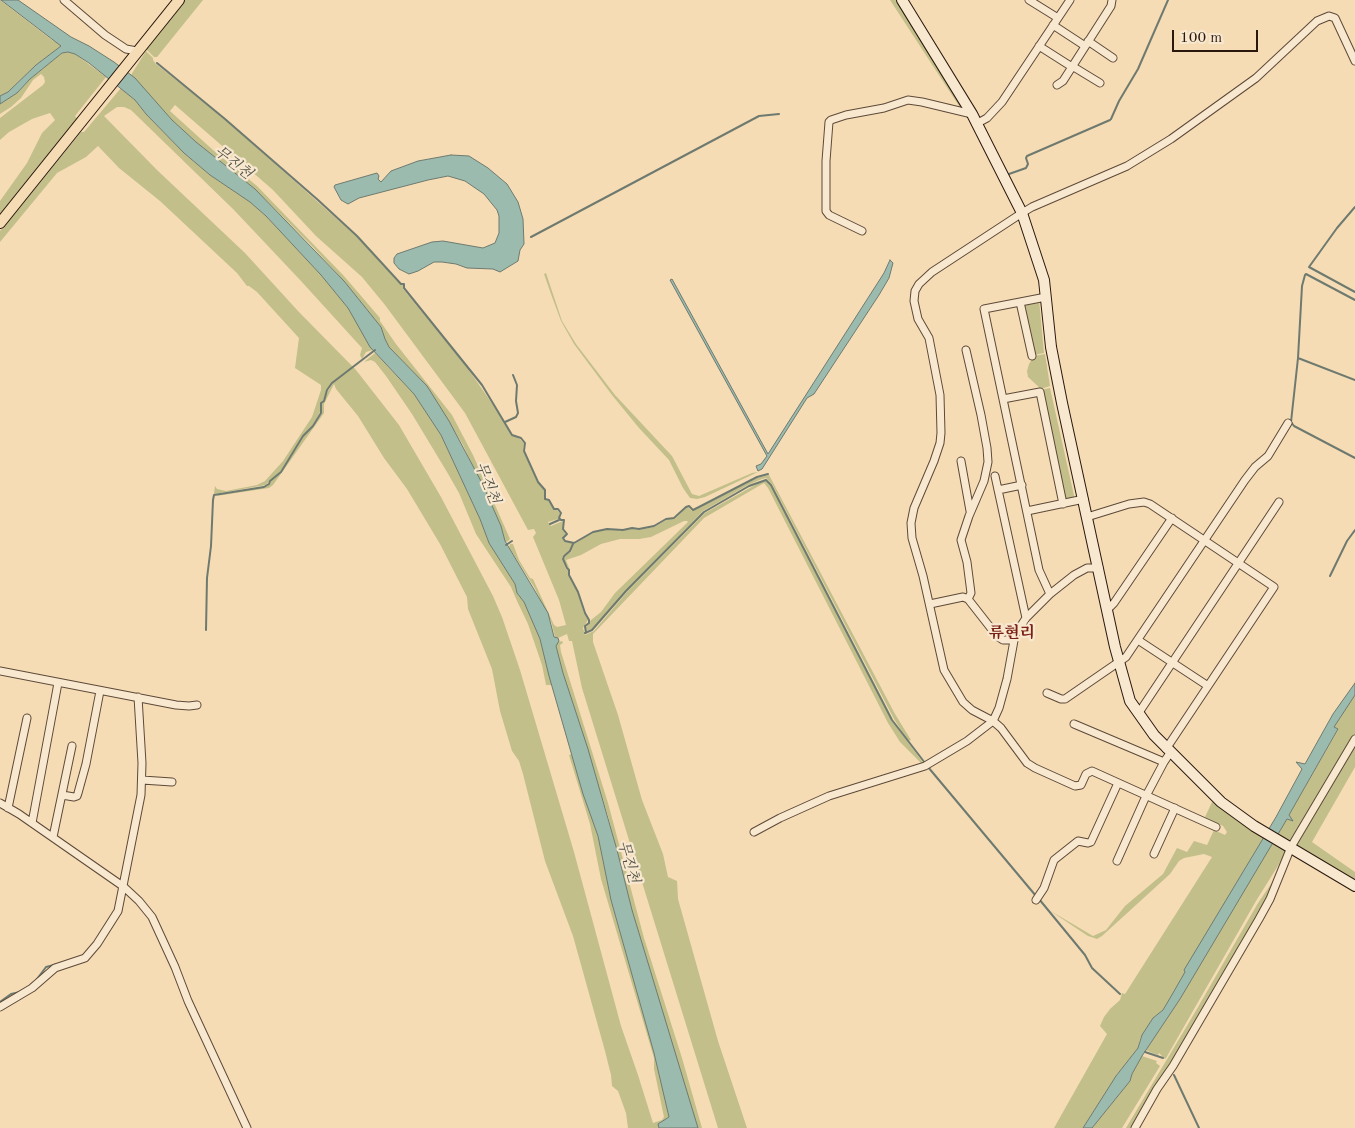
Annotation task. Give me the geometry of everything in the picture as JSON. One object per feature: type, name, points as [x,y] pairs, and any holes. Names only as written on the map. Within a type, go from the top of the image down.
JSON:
[{"type":"main road","points":[[0,223],[178,0]]},
{"type":"main road","points":[[902,0],[972,114],[1022,213],[1044,280],[1055,370],[1107,610],[1130,700],[1138,714],[1168,751],[1221,802],[1254,826],[1355,886]]},
{"type":"street","points":[[64,0],[106,35],[134,55]]},
{"type":"street","points":[[1029,0],[1058,18]]},
{"type":"street","points":[[976,124],[987,118],[1002,102],[1070,0]]},
{"type":"street","points":[[1057,85],[1061,84],[1111,6],[1112,0]]},
{"type":"street","points":[[1216,827],[1092,772],[1086,774],[1081,785],[1075,786],[1035,768],[1028,763],[994,721],[967,706],[952,686],[944,670],[930,604],[912,538],[911,523],[914,508],[940,443],[941,410],[929,338],[918,319],[914,301],[915,291],[919,284],[932,272],[1032,207],[1127,166],[1146,155],[1256,78],[1317,21],[1329,16],[1335,18],[1355,61]]},
{"type":"street","points":[[1053,25],[1113,58]]},
{"type":"street","points":[[1039,46],[1100,83]]},
{"type":"street","points":[[862,231],[826,211],[826,160],[829,122],[846,115],[884,108],[908,100],[972,114]]},
{"type":"street","points":[[1046,297],[984,309],[1039,570],[1050,594]]},
{"type":"street","points":[[1020,302],[1032,356]]},
{"type":"street","points":[[966,350],[981,415],[988,462],[984,481],[970,512],[961,540],[967,562],[971,593],[968,599]]},
{"type":"street","points":[[1003,399],[1040,392],[1063,504]]},
{"type":"street","points":[[1047,693],[1065,699],[1126,656],[1255,467],[1268,456],[1288,423]]},
{"type":"street","points":[[961,461],[970,512]]},
{"type":"street","points":[[995,476],[1026,618]]},
{"type":"street","points":[[998,490],[1022,485]]},
{"type":"street","points":[[1027,511],[1084,499]]},
{"type":"street","points":[[1087,517],[1129,504],[1144,502],[1154,506],[1274,587],[1208,686],[1168,751],[1117,860]]},
{"type":"street","points":[[1138,714],[1279,502]]},
{"type":"street","points":[[1107,610],[1114,603],[1172,518]]},
{"type":"street","points":[[754,832],[820,800],[927,765],[967,741],[994,721],[1007,679],[1016,636],[1026,618],[1050,594],[1074,575],[1087,568],[1098,568]]},
{"type":"street","points":[[930,604],[963,597],[968,599],[997,636],[1003,640],[1010,640],[1016,636]]},
{"type":"street","points":[[1138,640],[1208,686]]},
{"type":"street","points":[[0,671],[176,705],[197,705]]},
{"type":"street","points":[[32,823],[58,683]]},
{"type":"street","points":[[62,795],[77,796],[86,764],[100,691]]},
{"type":"street","points":[[0,1007],[32,988],[55,968],[78,962],[90,953],[114,921],[124,887],[141,795],[138,697]]},
{"type":"street","points":[[8,808],[27,718]]},
{"type":"street","points":[[1074,724],[1164,762]]},
{"type":"street","points":[[1135,1128],[1259,919],[1270,899],[1289,846],[1355,739]]},
{"type":"street","points":[[53,837],[72,746]]},
{"type":"street","points":[[142,780],[172,782]]},
{"type":"street","points":[[1038,898],[1054,860],[1078,841],[1091,842],[1118,783]]},
{"type":"street","points":[[0,803],[53,837],[124,887],[152,917],[175,967],[188,1002],[247,1128]]},
{"type":"street","points":[[1154,854],[1175,808]]},
{"type":"shaded area","points":[[0,0],[61,45],[36,65],[8,92],[0,96]]},
{"type":"shaded area","points":[[1,0],[18,0],[71,37],[114,62],[135,78],[172,120],[196,142],[255,189],[344,281],[381,327],[389,347],[427,386],[449,421],[482,483],[501,526],[505,541],[548,613],[554,637],[558,638],[559,641],[556,646],[563,673],[588,749],[632,910],[698,1128],[659,1128],[658,1124],[669,1117],[654,1053],[611,900],[598,836],[583,794],[540,639],[524,602],[517,593],[515,584],[489,543],[480,519],[441,435],[414,394],[370,347],[348,308],[321,275],[266,216],[250,202],[210,175],[184,153],[135,100],[89,63],[75,54],[62,53],[30,79],[17,93],[0,104],[0,96],[8,92],[36,65],[61,46]]},
{"type":"shaded area","points":[[184,0],[203,0],[157,57],[154,57],[146,49]]},
{"type":"shaded area","points":[[890,0],[897,0],[963,108],[961,109]]},
{"type":"shaded area","points":[[146,51],[156,64],[225,119],[357,237],[397,281],[403,285],[403,289],[464,363],[509,428],[511,435],[524,443],[523,451],[537,482],[544,489],[545,499],[549,501],[554,510],[560,513],[558,519],[548,522],[551,526],[563,521],[563,529],[566,534],[563,540],[573,543],[570,551],[563,555],[562,559],[566,569],[569,571],[568,575],[578,593],[588,620],[583,628],[585,635],[594,631],[627,592],[705,513],[764,480],[771,485],[892,721],[924,764],[900,742],[888,723],[764,483],[704,518],[593,634],[593,642],[618,715],[642,800],[663,854],[668,877],[677,881],[678,899],[718,1041],[747,1128],[718,1128],[582,688],[572,641],[569,641],[567,634],[558,638],[555,637],[551,621],[534,587],[509,547],[510,544],[513,544],[519,560],[530,578],[533,579],[554,625],[557,627],[566,625],[559,600],[533,537],[536,533],[534,529],[528,530],[465,413],[362,277],[316,236],[273,190],[175,105],[170,111],[257,186],[344,276],[380,318],[380,321],[396,344],[452,415],[473,455],[510,539],[507,542],[505,541],[501,526],[463,445],[427,386],[389,347],[381,327],[344,281],[310,244],[255,189],[196,142],[172,120],[131,75]]},
{"type":"shaded area","points":[[62,53],[75,54],[106,77],[75,116],[78,120],[0,218],[0,201],[27,163],[42,133],[55,120],[50,113],[32,119],[9,132],[0,140],[0,118],[43,85],[45,82],[41,74],[33,80],[21,98],[0,114],[0,104],[17,93],[30,79]]},
{"type":"shaded area","points":[[121,88],[135,100],[184,153],[210,175],[250,202],[266,216],[321,275],[348,308],[373,350],[366,352],[362,359],[360,355],[362,348],[301,281],[234,210],[131,110],[117,107],[104,116],[157,170],[245,253],[356,370],[399,425],[441,497],[493,596],[520,670],[574,852],[621,1026],[653,1123],[662,1120],[664,1117],[654,1069],[654,1058],[601,879],[590,824],[569,755],[572,754],[583,794],[598,836],[611,900],[654,1053],[668,1111],[669,1117],[658,1124],[672,1128],[628,1128],[626,1113],[618,1091],[612,1086],[605,1051],[573,936],[545,861],[523,774],[519,761],[512,751],[500,711],[492,669],[468,609],[467,597],[440,544],[407,489],[334,384],[324,404],[324,413],[273,485],[269,488],[216,496],[269,485],[281,473],[304,436],[314,426],[322,413],[322,403],[334,382],[327,389],[321,402],[320,412],[313,425],[302,436],[280,472],[266,485],[214,494],[215,486],[217,489],[226,491],[257,485],[265,481],[283,461],[312,417],[321,385],[295,368],[299,338],[257,292],[247,286],[237,273],[160,201],[119,168],[98,146],[86,157],[57,173],[0,242],[0,231],[81,132],[84,132]]},
{"type":"shaded area","points":[[451,155],[469,156],[488,168],[507,184],[518,202],[523,219],[524,244],[520,250],[518,261],[500,272],[493,269],[467,268],[456,264],[434,262],[409,274],[399,269],[394,263],[394,258],[397,254],[432,242],[443,241],[483,248],[495,243],[499,233],[497,210],[484,194],[465,181],[448,176],[359,198],[348,204],[341,200],[334,187],[335,185],[377,173],[378,179],[381,182],[391,171],[418,161]]},
{"type":"shaded area","points":[[890,260],[893,263],[889,278],[879,295],[814,394],[807,398],[762,469],[758,471],[756,466],[761,464],[767,456],[670,280],[672,279],[768,454],[884,273]]},
{"type":"shaded area","points":[[546,273],[562,321],[576,344],[615,395],[672,456],[692,494],[699,496],[758,472],[705,497],[690,498],[669,460],[639,428],[574,344],[561,321],[544,274]]},
{"type":"shaded area","points":[[1039,300],[1044,353],[1034,355],[1023,303]]},
{"type":"shaded area","points":[[375,353],[414,394],[441,435],[480,519],[489,543],[515,584],[517,593],[524,602],[532,620],[540,639],[552,685],[546,685],[542,665],[528,624],[511,587],[476,534],[459,493],[447,472],[412,414],[386,376],[375,362],[371,360],[364,362]]},
{"type":"shaded area","points":[[1045,354],[1050,386],[1041,389],[1028,377],[1027,371],[1034,356]]},
{"type":"shaded area","points":[[1050,388],[1075,500],[1066,502],[1041,390]]},
{"type":"shaded area","points":[[769,475],[895,714],[911,740],[908,741],[894,719],[772,484],[766,478],[748,485],[703,511],[592,629],[586,631],[586,627],[591,620],[601,612],[615,593],[688,522],[684,521],[651,537],[620,539],[601,544],[581,555],[566,560],[570,570],[563,559],[564,556],[571,552],[574,544],[593,532],[610,529],[623,531],[628,528],[639,530],[654,527],[668,519],[675,519],[688,507],[692,511],[757,478]]},
{"type":"shaded area","points":[[562,641],[563,643],[560,645],[561,652],[608,803],[644,938],[702,1128],[698,1128],[694,1117],[632,910],[608,816],[563,673],[556,645]]},
{"type":"shaded area","points":[[1355,683],[1355,695],[1334,727],[1338,729],[1289,815],[1293,821],[1287,819],[1180,999],[1142,1056],[1130,1081],[1092,1128],[1083,1128],[1116,1076],[1138,1048],[1142,1035],[1153,1018],[1163,1010],[1185,972],[1184,970],[1276,817],[1302,769],[1296,762],[1305,764],[1333,714]]},
{"type":"shaded area","points":[[1355,695],[1355,735],[1290,843],[1277,835],[1287,819],[1292,821],[1289,815],[1338,730],[1334,727]]},
{"type":"shaded area","points":[[1355,745],[1355,767],[1312,842],[1355,872],[1355,883],[1294,845]]},
{"type":"shaded area","points":[[1213,800],[1237,821],[1264,837],[1163,1010],[1153,1018],[1140,1039],[1138,1048],[1116,1076],[1083,1128],[1054,1128],[1107,1034],[1100,1026],[1104,1017],[1120,1000],[1122,993],[1125,994],[1212,857],[1204,854],[1184,858],[1179,861],[1170,874],[1097,939],[1088,936],[1049,910],[1093,936],[1106,930],[1125,906],[1163,874],[1177,848],[1187,852],[1194,841],[1207,845],[1214,830],[1225,835],[1227,832],[1223,826],[1205,817]]},
{"type":"shaded area","points":[[1273,842],[1287,849],[1166,1058],[1159,1053],[1158,1055],[1146,1050],[1180,999]]},
{"type":"shaded area","points":[[1280,871],[1269,899],[1133,1128],[1126,1128],[1258,903]]},
{"type":"shaded area","points":[[1142,1056],[1157,1061],[1156,1063],[1160,1066],[1122,1128],[1092,1128],[1130,1081]]},
{"type":"waterway","points":[[1111,119],[1119,101],[1138,69],[1168,0]]},
{"type":"waterway","points":[[157,63],[318,200],[357,236],[401,284],[404,284],[404,288],[482,385],[512,435],[521,438],[525,443],[524,451],[538,482],[545,490],[545,499],[549,500],[554,509],[558,509],[561,513],[559,518],[564,520],[563,529],[567,534],[563,538],[565,541],[574,543],[593,532],[607,529],[639,529],[654,526],[666,519],[674,518],[686,507],[689,506],[693,510],[757,477],[768,474]]},
{"type":"waterway","points":[[531,237],[759,116],[779,114]]},
{"type":"waterway","points":[[1009,174],[1026,168],[1028,164],[1027,156],[1110,120]]},
{"type":"waterway","points":[[1355,207],[1337,228],[1309,267],[1355,292]]},
{"type":"waterway","points":[[1355,300],[1305,275],[1302,286],[1298,358],[1291,422],[1294,426],[1355,458]]},
{"type":"waterway","points":[[206,630],[207,578],[214,495],[264,487],[269,484],[281,472],[303,436],[313,426],[321,413],[321,403],[324,401],[327,390],[332,383],[375,350]]},
{"type":"waterway","points":[[1298,358],[1355,380]]},
{"type":"waterway","points":[[505,422],[516,417],[518,413],[516,401],[517,385],[513,375]]},
{"type":"waterway","points":[[585,633],[592,630],[626,591],[704,512],[749,486],[766,480],[771,485],[892,720],[925,763]]},
{"type":"waterway","points":[[550,524],[559,520]]},
{"type":"waterway","points":[[1330,576],[1347,541],[1355,530]]},
{"type":"waterway","points":[[506,545],[512,541]]},
{"type":"waterway","points":[[573,544],[563,559],[589,620],[589,623],[585,626],[586,633]]},
{"type":"waterway","points":[[928,767],[1036,896]]},
{"type":"waterway","points":[[1039,899],[1085,955],[1092,968],[1120,994]]},
{"type":"waterway","points":[[37,979],[46,967],[58,964]]},
{"type":"waterway","points":[[0,1002],[11,994],[20,992]]},
{"type":"waterway","points":[[1145,1052],[1163,1058]]},
{"type":"waterway","points":[[1174,1075],[1199,1128]]},
{"type":"district","name":"류현리","points":[[1012,634]]},
{"type":"water label","name":"무진천","points":[[233,163]]},
{"type":"water label","name":"무진천","points":[[487,483]]},
{"type":"water label","name":"무진천","points":[[628,862]]}]
